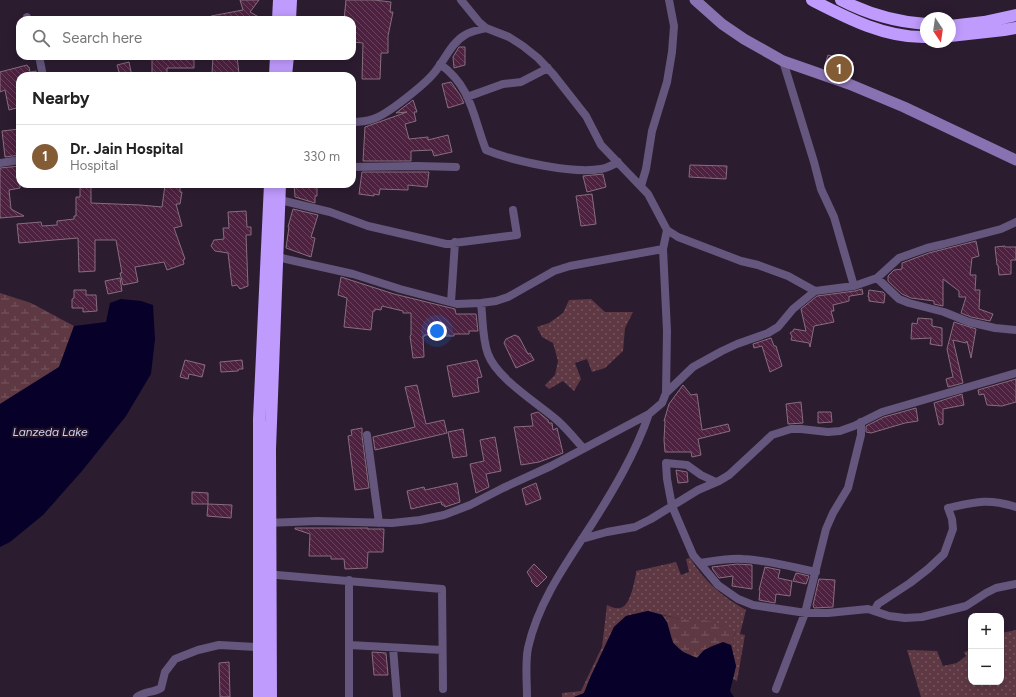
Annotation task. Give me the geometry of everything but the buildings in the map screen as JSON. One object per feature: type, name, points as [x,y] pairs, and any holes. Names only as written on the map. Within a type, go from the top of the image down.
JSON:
[{"type":"highway","points":[[278,16],[279,0]]},
{"type":"highway","points":[[290,16],[291,0]]},
{"type":"highway","points":[[812,0],[849,18],[885,32],[920,37]]},
{"type":"highway","points":[[841,0],[856,8],[882,17],[920,23]]},
{"type":"highway","points":[[956,25],[984,22],[1016,15]]},
{"type":"highway","points":[[956,35],[1016,28]]},
{"type":"highway","points":[[275,72],[276,60]]},
{"type":"highway","points":[[286,72],[288,60]]},
{"type":"highway","points":[[264,523],[270,449],[276,256],[274,199],[271,188]]},
{"type":"highway","points":[[271,697],[264,574],[264,523],[259,419],[274,199],[278,188]]},
{"type":"highway","points":[[259,697],[258,647],[264,574]]},
{"type":"street","points":[[461,0],[478,22],[486,28],[508,37],[523,46],[548,68],[586,116],[601,145],[648,194],[667,230],[678,237],[741,261],[758,265],[788,276],[815,291]]},
{"type":"street","points":[[641,186],[646,169],[652,131],[667,82],[672,52],[674,26],[669,0]]},
{"type":"street","points":[[695,0],[722,24],[744,39],[783,61],[849,84],[904,107],[1016,160]]},
{"type":"street","points":[[356,122],[374,119],[386,113],[423,85],[434,73],[453,45],[465,35],[486,28]]},
{"type":"street","points":[[40,60],[41,72]]},
{"type":"street","points":[[783,61],[814,162],[820,189],[834,217],[854,286]]},
{"type":"street","points":[[440,64],[449,71],[458,82],[471,104],[486,150],[496,154],[534,163],[569,169],[602,169],[618,162]]},
{"type":"street","points":[[467,97],[503,84],[521,82],[548,68]]},
{"type":"street","points":[[0,163],[16,161]]},
{"type":"street","points":[[356,167],[417,166],[456,168]]},
{"type":"street","points":[[274,199],[330,212],[368,226],[414,238],[446,244],[517,235],[513,210]]},
{"type":"street","points":[[666,393],[693,367],[737,344],[768,333],[778,327],[793,308],[815,291],[854,286],[877,278],[899,258],[927,248],[1001,228],[1016,222]]},
{"type":"street","points":[[264,523],[317,521],[379,523],[420,520],[444,515],[470,505],[551,466],[649,414],[662,403],[666,393],[667,331],[663,249],[667,230]]},
{"type":"street","points":[[450,302],[455,242]]},
{"type":"street","points":[[276,256],[352,274],[400,289],[457,304],[496,301],[508,297],[554,271],[570,266],[663,249]]},
{"type":"street","points":[[877,278],[899,299],[909,303],[944,312],[970,322],[995,328],[1016,330]]},
{"type":"street","points":[[481,303],[484,338],[488,354],[496,369],[559,421],[583,448]]},
{"type":"street","points":[[582,539],[607,532],[635,527],[698,490],[729,475],[772,435],[791,429],[828,432],[840,431],[882,412],[1016,373]]},
{"type":"street","points":[[527,697],[528,650],[535,625],[546,599],[570,557],[621,476],[642,434],[649,414]]},
{"type":"street","points":[[776,689],[805,613],[826,529],[833,513],[848,488],[861,435],[861,422]]},
{"type":"street","points":[[367,435],[379,523]]},
{"type":"street","points":[[716,482],[700,475],[687,465],[666,463],[667,479],[672,506],[693,556],[718,585],[738,599],[753,606],[805,613],[828,613],[868,609],[889,616],[905,618],[922,617],[966,606],[996,588],[1016,584]]},
{"type":"street","points":[[874,611],[878,604],[910,583],[944,554],[953,529],[952,519],[948,508],[977,501],[991,500],[1016,506]]},
{"type":"street","points":[[700,563],[741,559],[767,561],[816,572]]},
{"type":"street","points":[[264,574],[442,589],[443,689]]},
{"type":"street","points":[[349,580],[350,697]]},
{"type":"street","points":[[349,645],[442,650]]},
{"type":"street","points":[[137,697],[143,693],[155,692],[161,688],[165,672],[175,659],[198,650],[219,646],[258,647]]},
{"type":"street","points":[[393,648],[397,697]]},
{"type":"green space","points":[[0,293],[31,303],[74,326],[59,367],[0,404]]},
{"type":"green space","points":[[591,299],[605,312],[633,312],[625,328],[623,351],[605,368],[592,372],[587,359],[575,363],[581,379],[574,391],[563,381],[549,389],[545,385],[555,375],[558,361],[553,343],[542,337],[537,327],[549,323],[563,313],[569,300]]},
{"type":"green space","points":[[690,558],[701,574],[715,588],[746,610],[740,634],[745,635],[737,681],[733,679],[736,666],[731,645],[736,632],[700,619],[680,619],[648,611],[626,616],[614,627],[584,693],[574,697],[562,697],[562,693],[581,691],[602,647],[607,605],[618,608],[623,607],[626,604],[633,588],[636,571],[676,562],[681,575],[689,572],[686,559]]},
{"type":"green space","points":[[662,615],[680,619],[700,619],[724,625],[736,632],[731,645],[721,644],[712,646],[697,658],[684,652],[675,645]]},
{"type":"green space","points":[[1016,630],[1016,697],[921,697],[907,650],[937,651],[943,666],[957,663],[966,656],[964,652],[968,651],[968,685],[1004,685],[1004,632]]},
{"type":"water","name":"Lanzeda Lake","points":[[121,299],[141,301],[153,305],[155,339],[151,374],[126,416],[82,471],[43,515],[10,542],[0,547],[0,404],[59,367],[74,326],[106,322],[110,303]]},
{"type":"water","points":[[648,611],[662,615],[667,622],[673,643],[683,652],[697,658],[704,650],[723,642],[731,645],[736,666],[730,691],[734,697],[574,697],[584,693],[614,627],[626,616]]},
{"type":"place","name":"Dr. Jain Hospital","points":[[839,69]]}]
